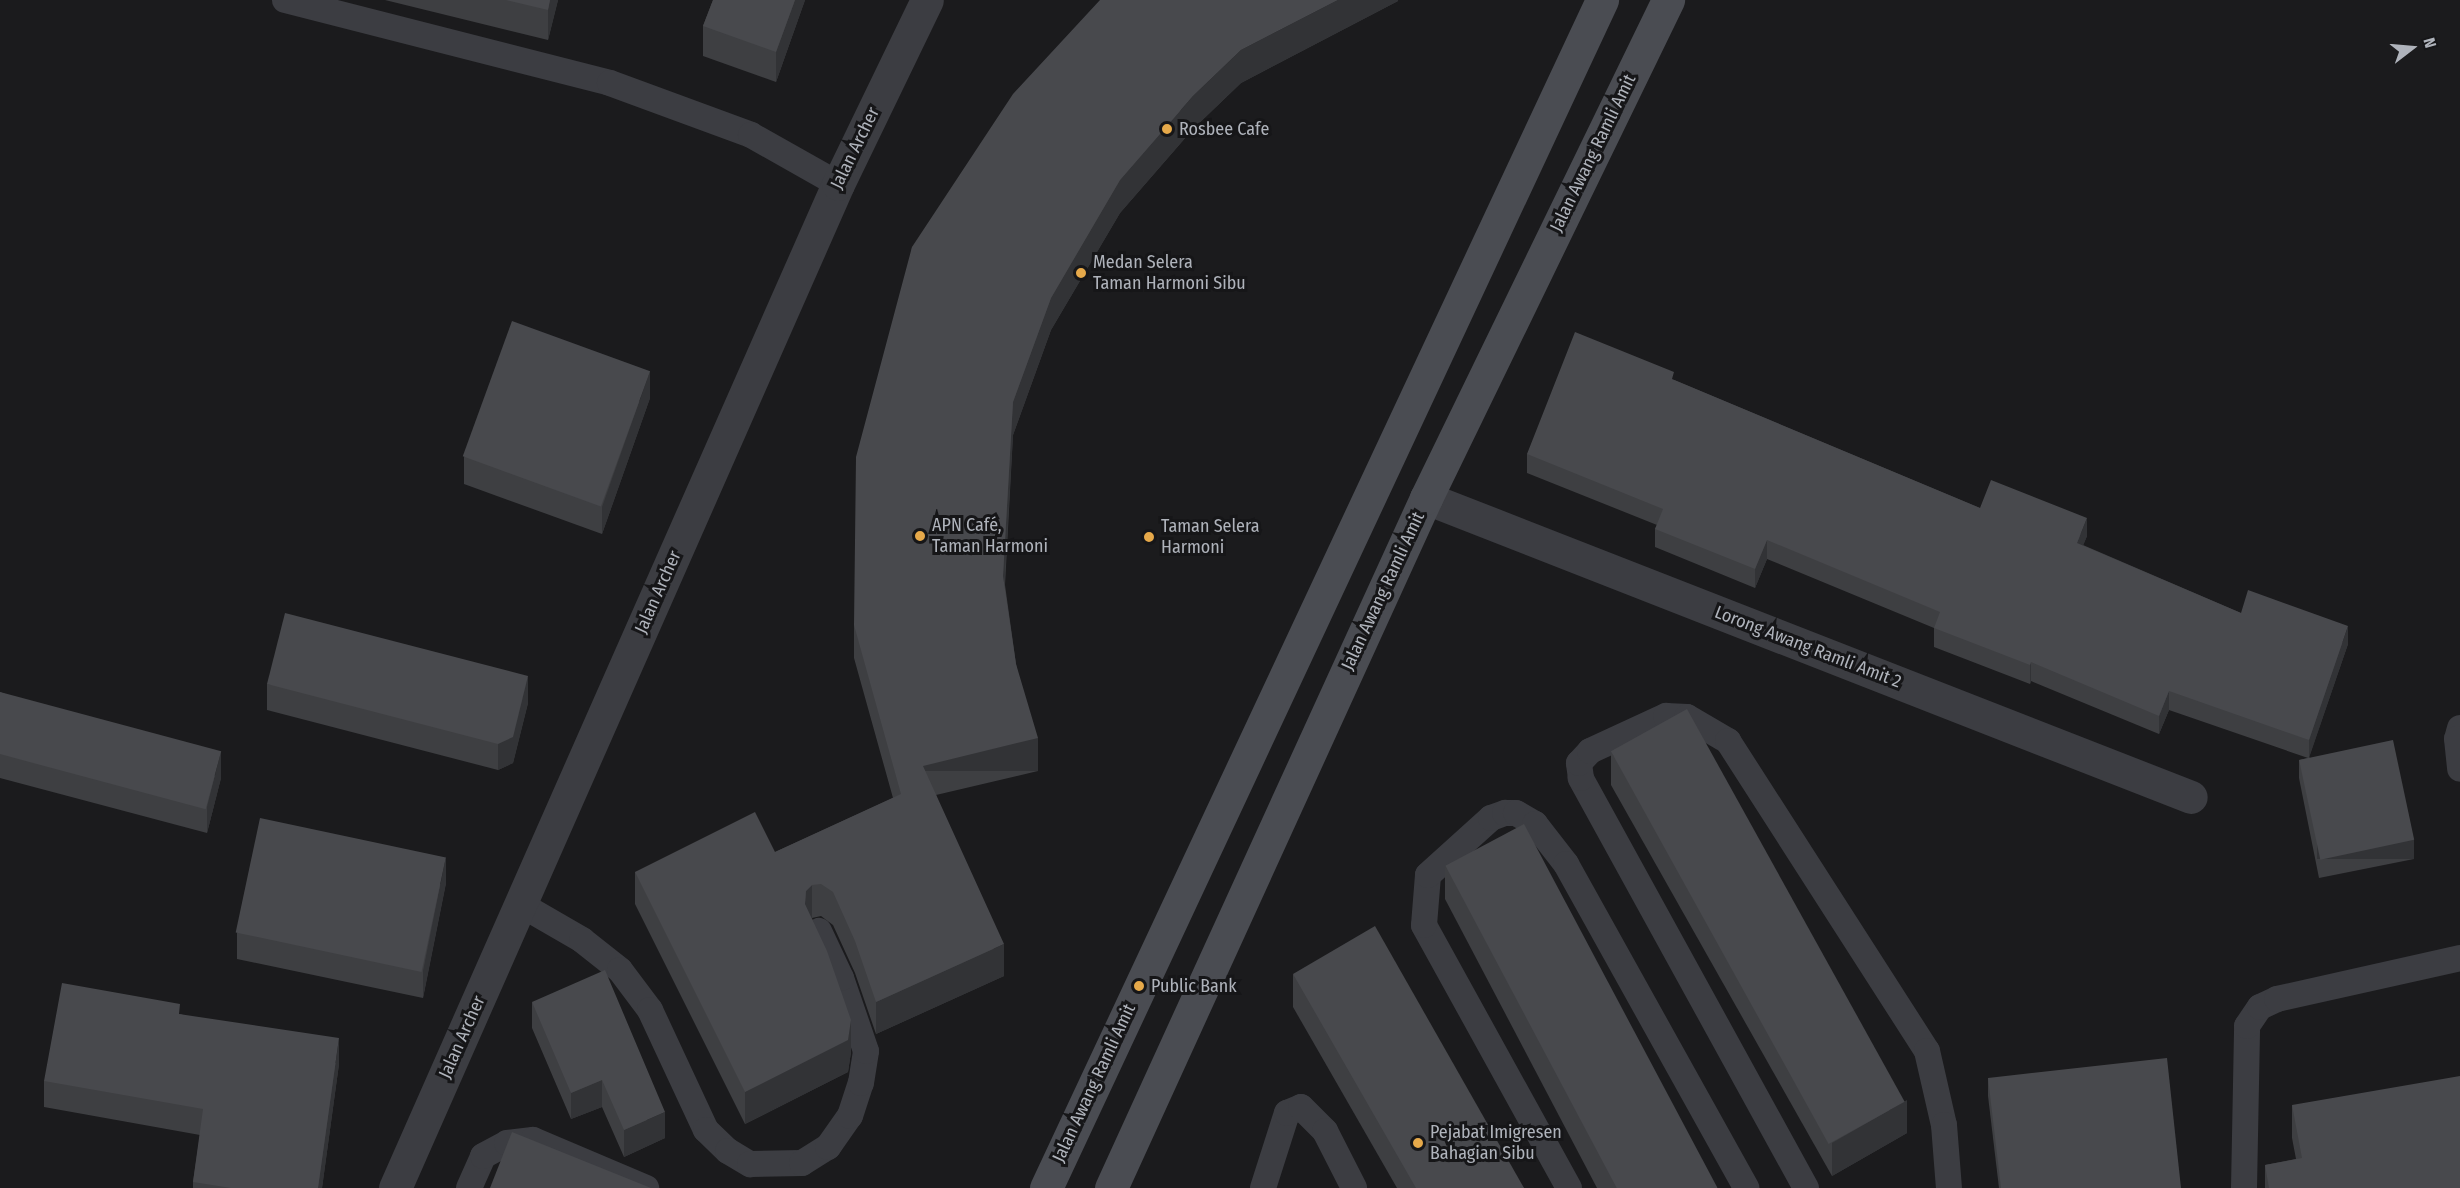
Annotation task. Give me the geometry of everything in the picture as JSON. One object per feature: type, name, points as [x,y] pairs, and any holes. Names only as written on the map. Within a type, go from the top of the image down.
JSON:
[{"type":"main road","name":"Jalan Awang Ramli Amit","points":[[1046,1188],[1602,0]]},
{"type":"main road","name":"Jalan Awang Ramli Amit","points":[[1111,1188],[1426,498],[1668,0]]},
{"type":"street","name":"Jalan Archer","points":[[395,1188],[838,184],[927,0]]},
{"type":"street","name":"Lorong Awang Ramli Amit 2","points":[[1426,498],[2191,797]]},
{"type":"lane","points":[[285,0],[610,82],[751,135],[838,184]]},
{"type":"lane","points":[[1806,1188],[1581,778],[1579,763],[1590,751],[1666,716],[1688,717],[1728,741],[1927,1052],[1944,1125],[1949,1188]]},
{"type":"lane","points":[[2460,728],[2457,739],[2460,770]]},
{"type":"lane","points":[[1569,1188],[1424,925],[1428,875],[1491,818],[1504,813],[1516,813],[1535,824],[1566,864],[1746,1188]]},
{"type":"lane","points":[[520,904],[582,940],[620,970],[650,1010],[706,1130],[728,1152],[750,1164],[802,1163],[828,1147],[850,1116],[861,1083],[866,1051],[841,978],[819,931]]},
{"type":"lane","points":[[2244,1188],[2247,1026],[2260,1007],[2277,999],[2460,958]]},
{"type":"lane","points":[[1263,1188],[1287,1113],[1301,1107],[1325,1131],[1354,1188]]},
{"type":"lane","points":[[469,1188],[483,1156],[507,1143],[533,1140],[646,1188]]},
{"type":"building","points":[[506,0],[550,0],[548,10]]},
{"type":"building","points":[[713,0],[795,0],[776,52],[703,26]]},
{"type":"building","points":[[1100,0],[1338,0],[1241,50],[1193,96],[1120,180],[1051,298],[1013,402],[1003,576],[1016,664],[1038,738],[923,766],[1004,944],[876,1002],[855,941],[833,892],[821,884],[812,885],[806,891],[805,904],[827,951],[851,1020],[848,1040],[745,1092],[635,872],[755,812],[775,852],[901,794],[854,625],[856,457],[912,247],[1013,94]]},
{"type":"building","points":[[512,321],[650,371],[601,507],[463,456]]},
{"type":"building","points":[[1575,332],[1674,372],[1672,379],[1980,508],[1991,480],[2087,518],[2077,543],[2241,613],[2248,590],[2348,626],[2309,740],[2169,691],[2159,716],[2031,662],[2030,665],[1934,628],[1940,612],[1767,540],[1755,569],[1655,529],[1663,509],[1527,454]]},
{"type":"building","points":[[285,613],[528,676],[513,737],[498,744],[267,684]]},
{"type":"building","points":[[0,692],[221,751],[206,809],[0,754]]},
{"type":"building","points":[[1687,709],[1905,1102],[1829,1144],[1611,751]]},
{"type":"building","points":[[2393,740],[2414,840],[2320,860],[2299,760]]},
{"type":"building","points":[[260,818],[446,858],[422,972],[236,932]]},
{"type":"building","points":[[1524,824],[1717,1188],[1617,1188],[1445,866]]},
{"type":"building","points":[[1375,926],[1524,1188],[1416,1188],[1293,974]]},
{"type":"building","points":[[605,970],[665,1112],[624,1130],[602,1080],[571,1093],[532,1002]]},
{"type":"building","points":[[62,983],[180,1004],[179,1014],[339,1038],[318,1188],[231,1188],[193,1182],[203,1109],[44,1081]]},
{"type":"building","points":[[2167,1058],[2181,1188],[2001,1188],[1988,1078]]},
{"type":"building","points":[[2460,1076],[2460,1188],[2269,1188],[2265,1165],[2302,1158],[2292,1105]]},
{"type":"building","points":[[512,1132],[651,1188],[490,1188]]},
{"type":"place","name":"Rosbee Cafe","points":[[1167,129]]},
{"type":"place","name":"Medan Selera Taman Harmoni Sibu","points":[[1081,273]]},
{"type":"place","name":"APN Café, Taman Harmoni","points":[[920,536]]},
{"type":"place","name":"Taman Selera Harmoni","points":[[1149,537]]},
{"type":"place","name":"Public Bank","points":[[1139,986]]},
{"type":"place","name":"Pejabat Imigresen Bahagian Sibu","points":[[1418,1143]]}]
